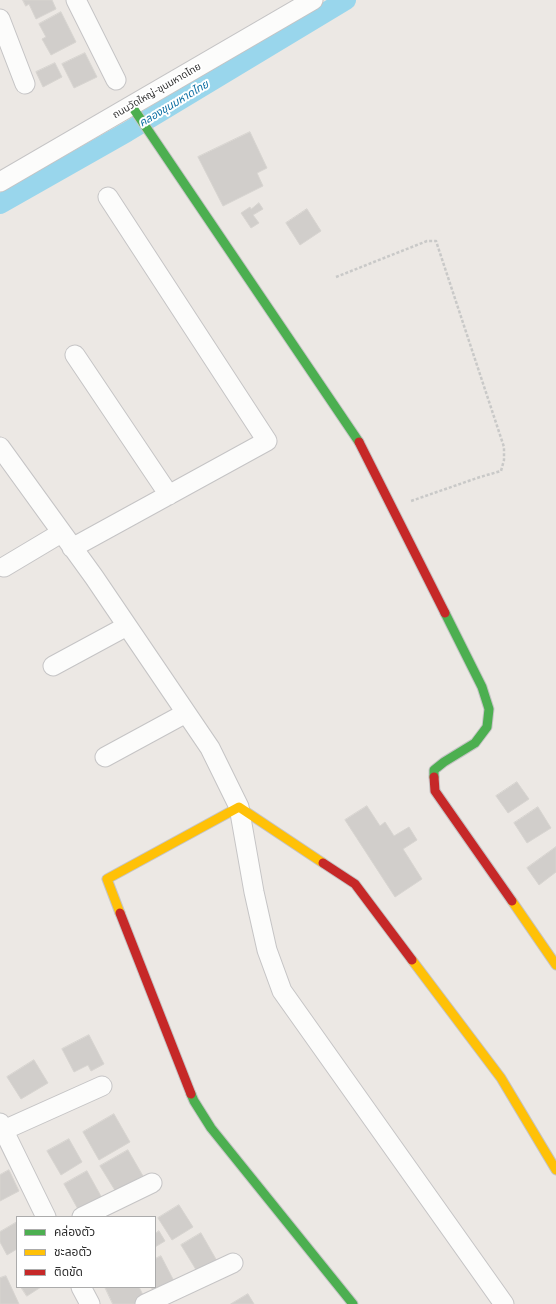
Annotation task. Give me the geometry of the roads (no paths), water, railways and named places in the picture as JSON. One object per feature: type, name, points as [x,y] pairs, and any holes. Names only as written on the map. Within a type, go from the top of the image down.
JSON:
[{"type":"street","points":[[76,0],[116,80]]},
{"type":"street","name":"ถนนวัดใหญ่-ขุนมหาดไทย","points":[[0,182],[133,109],[309,1]]},
{"type":"street","points":[[0,19],[25,84]]},
{"type":"street","points":[[133,109],[359,442],[482,687],[489,709],[487,727],[475,744],[444,762],[434,770],[435,791],[556,966]]},
{"type":"street","points":[[4,567],[169,494],[267,441],[108,197]]},
{"type":"street","points":[[74,356],[169,494]]},
{"type":"street","points":[[0,447],[67,540],[210,748],[238,807],[254,892],[267,950],[282,991],[504,1304]]},
{"type":"street","points":[[53,666],[127,626]]},
{"type":"street","points":[[105,757],[186,713]]},
{"type":"street","points":[[238,807],[355,884],[501,1078],[556,1170]]},
{"type":"street","points":[[238,807],[108,879],[194,1101],[211,1128],[353,1304]]},
{"type":"street","points":[[46,1216],[2,1126],[102,1086]]},
{"type":"street","points":[[84,1216],[152,1183]]},
{"type":"street","points":[[145,1304],[233,1263]]},
{"type":"street","points":[[82,1288],[90,1304]]},
{"type":"waterway","name":"คลองขุนมหาดไทย","points":[[0,204],[127,132],[346,0]]}]
